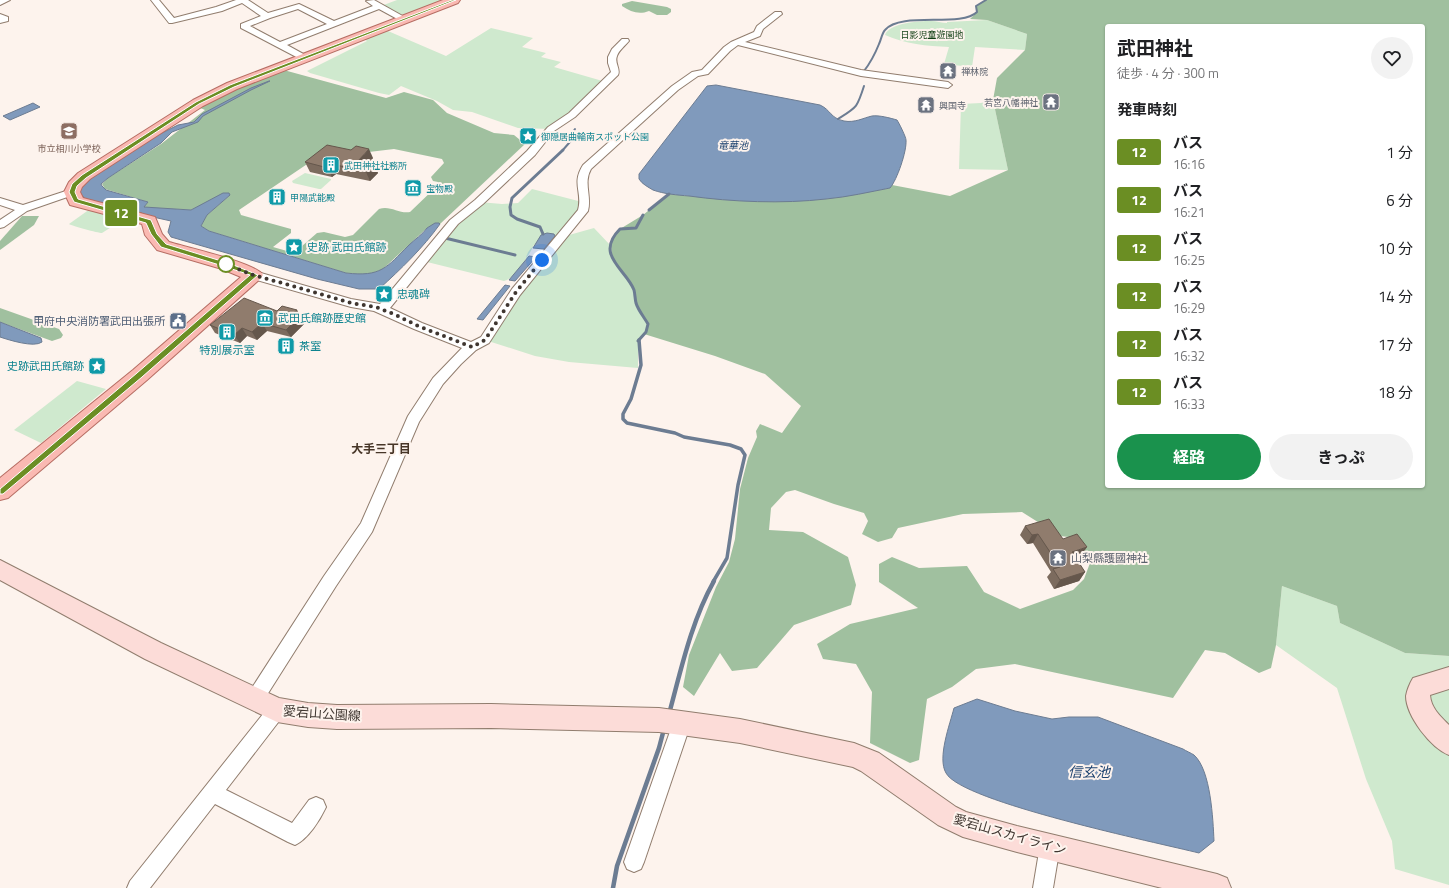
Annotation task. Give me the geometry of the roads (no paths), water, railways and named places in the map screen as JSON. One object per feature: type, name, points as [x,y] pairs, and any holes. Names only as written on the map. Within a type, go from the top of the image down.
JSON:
[{"type":"main road","points":[[0,492],[140,375],[254,275],[228,265],[163,246],[154,234],[149,222],[76,200],[72,192],[74,185],[84,176],[198,103],[232,86],[454,0]]},
{"type":"main road","name":"愛宕山公園線","points":[[0,569],[153,650],[277,710],[308,715],[337,717],[491,716],[673,722]]},
{"type":"main road","points":[[1449,678],[1421,686],[1418,691],[1420,706],[1426,717],[1449,743]]},
{"type":"main road","name":"愛宕山スカイライン","points":[[673,722],[740,731],[854,755],[870,762],[947,816],[963,824],[1217,888]]},
{"type":"street","points":[[0,3],[6,0]]},
{"type":"street","points":[[155,0],[172,21],[224,8],[243,0],[267,16]]},
{"type":"street","points":[[216,0],[224,8]]},
{"type":"street","points":[[368,0],[404,19]]},
{"type":"street","points":[[304,58],[244,26],[267,16],[299,6],[332,23]]},
{"type":"street","points":[[280,45],[332,23],[379,6]]},
{"type":"street","points":[[254,700],[330,581],[367,527],[393,464],[418,412],[438,381],[456,361],[472,347],[485,340],[516,292],[583,211],[586,203],[581,185],[583,174],[587,167],[675,88],[695,74],[705,72],[727,49],[734,44],[757,34],[760,28],[778,14]]},
{"type":"street","points":[[0,16],[5,19],[0,21]]},
{"type":"street","points":[[382,309],[454,222],[479,202],[531,153],[552,129],[572,115],[615,73],[615,69],[612,64],[614,53],[624,41]]},
{"type":"street","points":[[739,43],[861,73],[948,85]]},
{"type":"street","points":[[0,225],[23,209],[72,192]]},
{"type":"street","points":[[0,201],[23,209]]},
{"type":"street","points":[[254,275],[351,303],[382,309],[418,326],[472,347]]},
{"type":"street","points":[[137,888],[277,710]]},
{"type":"street","points":[[634,862],[673,722]]},
{"type":"street","points":[[212,793],[295,835],[316,807]]},
{"type":"street","points":[[1043,888],[1050,846]]},
{"type":"water","points":[[269,81],[203,116],[198,122],[172,132],[161,143],[108,178],[101,184],[102,186],[106,190],[148,202],[144,207],[191,210],[223,193],[229,193],[230,195],[207,215],[201,226],[209,231],[346,273],[367,274],[382,269],[394,260],[427,228],[435,223],[439,223],[440,224],[419,250],[379,289],[359,289],[317,279],[171,237],[168,232],[171,221],[144,215],[142,213],[93,203],[88,201],[79,192],[82,184],[158,135],[178,125],[194,122],[202,114],[251,88]]},
{"type":"water","name":"竜華池","points":[[716,85],[820,105],[839,120],[844,121],[855,121],[872,116],[897,120],[905,136],[906,145],[896,179],[890,188],[810,201],[775,202],[722,200],[675,195],[653,190],[645,185],[639,179],[639,174],[707,86]]},
{"type":"water","points":[[33,103],[40,107],[10,120],[3,116]]},
{"type":"water","points":[[547,233],[554,234],[555,236],[544,249],[533,248],[541,235]]},
{"type":"water","points":[[529,256],[536,257],[515,281],[509,280]]},
{"type":"water","points":[[505,285],[510,286],[483,320],[477,319]]},
{"type":"water","points":[[0,322],[41,338],[42,342],[38,344],[28,344],[0,337]]},
{"type":"water","name":"信玄池","points":[[977,699],[1015,711],[1052,719],[1069,717],[1098,717],[1193,754],[1200,762],[1208,783],[1212,809],[1214,841],[1199,853],[1063,820],[986,796],[960,784],[946,773],[943,759],[945,741],[954,708]]},
{"type":"waterway","points":[[864,71],[874,55],[884,31],[893,24],[904,21],[945,20],[969,17],[977,12],[976,6],[986,0]]},
{"type":"waterway","points":[[838,119],[856,106],[864,86]]},
{"type":"waterway","points":[[562,151],[576,135],[573,132],[575,129]]},
{"type":"waterway","points":[[543,234],[540,227],[517,219],[511,215],[510,207],[512,198],[562,151]]},
{"type":"waterway","points":[[649,210],[669,194]]},
{"type":"waterway","points":[[638,341],[646,332],[648,324],[637,306],[634,290],[630,282],[614,261],[610,247],[613,238],[620,229],[636,228],[643,215]]},
{"type":"waterway","points":[[445,238],[515,255]]},
{"type":"waterway","points":[[639,340],[641,365],[631,399],[623,414],[623,419],[627,423],[675,433],[684,437],[730,445],[741,449],[745,455],[738,485],[727,558],[713,582]]},
{"type":"waterway","points":[[669,714],[682,663],[693,629],[714,581]]},
{"type":"waterway","points":[[613,888],[617,866],[659,748],[664,729]]},
{"type":"place","name":"禅林院","points":[[948,71]]},
{"type":"place","name":"若宮八幡神社","points":[[1051,102]]},
{"type":"place","name":"興国寺","points":[[926,105]]},
{"type":"place","name":"市立相川小学校","points":[[69,131]]},
{"type":"place","name":"御隠居曲輪南スポット公園","points":[[528,136]]},
{"type":"place","name":"武田神社社務所","points":[[331,165]]},
{"type":"place","name":"宝物殿","points":[[413,188]]},
{"type":"place","name":"甲陽武能殿","points":[[277,197]]},
{"type":"place","name":"史跡 武田氏館跡","points":[[294,247]]},
{"type":"place","name":"忠魂碑","points":[[384,294]]},
{"type":"place","name":"武田氏館跡歴史館","points":[[265,318]]},
{"type":"place","name":"甲府中央消防署武田出張所","points":[[178,321]]},
{"type":"place","name":"特別展示室","points":[[227,332]]},
{"type":"place","name":"茶室","points":[[286,346]]},
{"type":"place","name":"史跡武田氏館跡","points":[[97,366]]},
{"type":"place","name":"山梨縣護國神社","points":[[1058,558]]},
{"type":"district","name":"大手三丁目","points":[[381,448]]},
{"type":"park label","name":"日影児童遊園地","points":[[932,34]]}]
